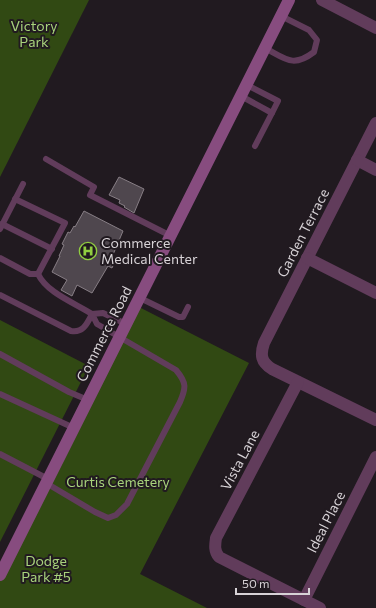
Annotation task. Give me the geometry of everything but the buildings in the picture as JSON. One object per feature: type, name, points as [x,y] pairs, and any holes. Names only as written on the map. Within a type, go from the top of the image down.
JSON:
[{"type":"main road","name":"Commerce Road","points":[[0,575],[289,0]]},
{"type":"street","points":[[322,0],[376,28]]},
{"type":"street","name":"Garden Terrace","points":[[298,382],[265,364],[262,358],[264,343],[376,123]]},
{"type":"street","points":[[357,160],[376,170]]},
{"type":"street","points":[[307,258],[376,293]]},
{"type":"street","points":[[298,382],[376,420]]},
{"type":"street","name":"Vista Lane","points":[[298,382],[216,538],[216,554],[224,560],[304,600]]},
{"type":"street","name":"Ideal Place","points":[[304,600],[376,457]]},
{"type":"street","points":[[304,600],[320,608]]},
{"type":"lane","points":[[265,48],[291,61],[303,60],[314,52],[317,40],[309,30],[280,16]]},
{"type":"lane","points":[[246,85],[278,101],[255,146]]},
{"type":"lane","points":[[241,96],[272,113]]},
{"type":"lane","points":[[46,159],[94,188],[90,195],[171,236]]},
{"type":"lane","points":[[23,184],[1,226],[52,249]]},
{"type":"lane","points":[[15,199],[65,223],[38,274]]},
{"type":"lane","points":[[0,258],[30,274],[38,274]]},
{"type":"lane","points":[[0,454],[47,481],[95,512],[108,518],[116,515],[127,504],[180,402],[185,389],[182,378],[176,370],[97,324],[92,314],[50,290],[42,282],[38,274]]},
{"type":"lane","points":[[0,295],[71,332],[80,331],[85,327],[92,314]]},
{"type":"lane","points":[[140,298],[179,317],[183,317],[188,307]]},
{"type":"lane","points":[[92,314],[103,313],[126,324]]},
{"type":"lane","points":[[0,354],[69,392],[88,400]]},
{"type":"lane","points":[[0,394],[74,428]]},
{"type":"green space","name":"Victory Park","points":[[0,0],[89,0],[0,177]]},
{"type":"green space","name":"Curtis Cemetery","points":[[139,307],[249,363],[140,574],[207,608],[0,608],[0,577]]},
{"type":"green space","points":[[0,320],[89,366],[0,542]]},
{"type":"place","name":"Commerce Medical Center","points":[[88,251]]},
{"type":"park label","name":"Dodge Park #5","points":[[46,570]]}]
